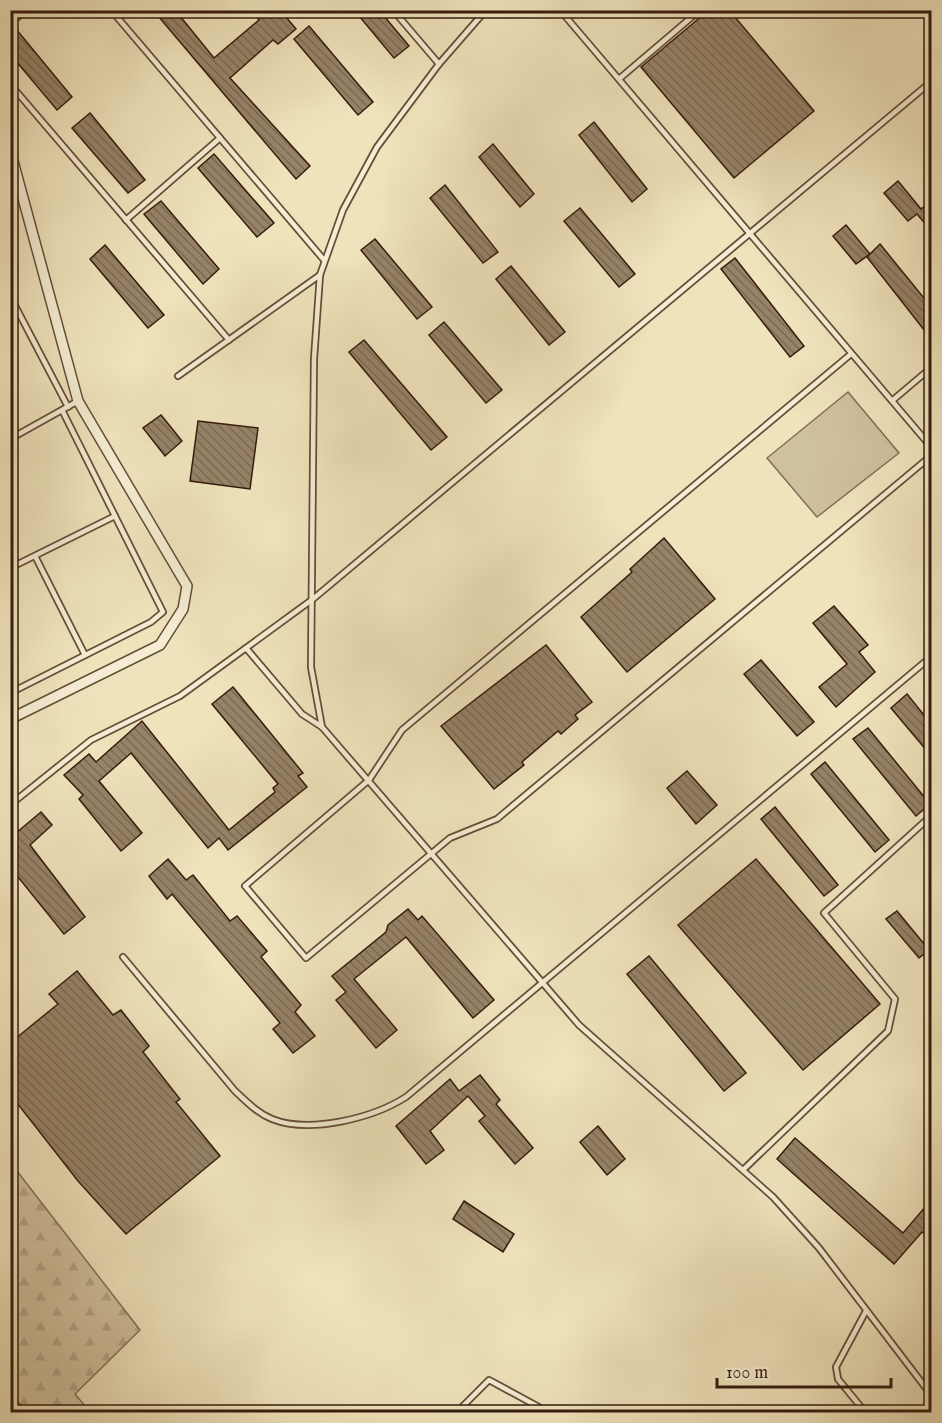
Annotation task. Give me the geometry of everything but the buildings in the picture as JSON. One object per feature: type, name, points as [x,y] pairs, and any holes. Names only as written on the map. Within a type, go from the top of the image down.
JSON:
[{"type":"street","points":[[10,719],[160,645],[183,609],[187,586],[78,400],[11,152]]},
{"type":"lane","points":[[10,24],[26,10]]},
{"type":"lane","points":[[111,10],[324,260]]},
{"type":"lane","points":[[393,10],[439,64]]},
{"type":"lane","points":[[322,727],[311,667],[314,359],[320,275],[343,210],[377,147],[439,64],[486,10]]},
{"type":"lane","points":[[560,10],[932,448]]},
{"type":"lane","points":[[619,79],[700,10]]},
{"type":"lane","points":[[10,806],[91,740],[180,696],[313,599],[932,81]]},
{"type":"lane","points":[[10,84],[229,340]]},
{"type":"lane","points":[[126,220],[220,138]]},
{"type":"lane","points":[[178,376],[320,275]]},
{"type":"lane","points":[[10,296],[68,407]]},
{"type":"lane","points":[[851,354],[402,730],[369,780],[245,886],[306,958],[450,838],[497,819],[932,455]]},
{"type":"lane","points":[[892,400],[932,368]]},
{"type":"lane","points":[[10,440],[78,400]]},
{"type":"lane","points":[[10,693],[151,622],[163,612],[62,410]]},
{"type":"lane","points":[[10,568],[115,516]]},
{"type":"lane","points":[[34,556],[85,656]]},
{"type":"lane","points":[[246,648],[302,714],[322,727],[542,984],[600,1046],[743,1170],[799,1224],[932,1396]]},
{"type":"lane","points":[[123,957],[235,1091],[256,1110],[273,1119],[298,1123],[321,1123],[362,1117],[391,1106],[542,984],[932,656]]},
{"type":"lane","points":[[743,1170],[888,1031],[896,999],[824,913],[932,815]]},
{"type":"lane","points":[[865,1413],[838,1379],[836,1367],[866,1311]]},
{"type":"lane","points":[[457,1413],[489,1380],[548,1413]]},
{"type":"lane","points":[[10,1401],[25,1413]]},
{"type":"green space","points":[[848,392],[899,453],[817,517],[767,458]]},
{"type":"green space","points":[[10,1162],[140,1330],[75,1394],[90,1412],[11,1412]]}]
